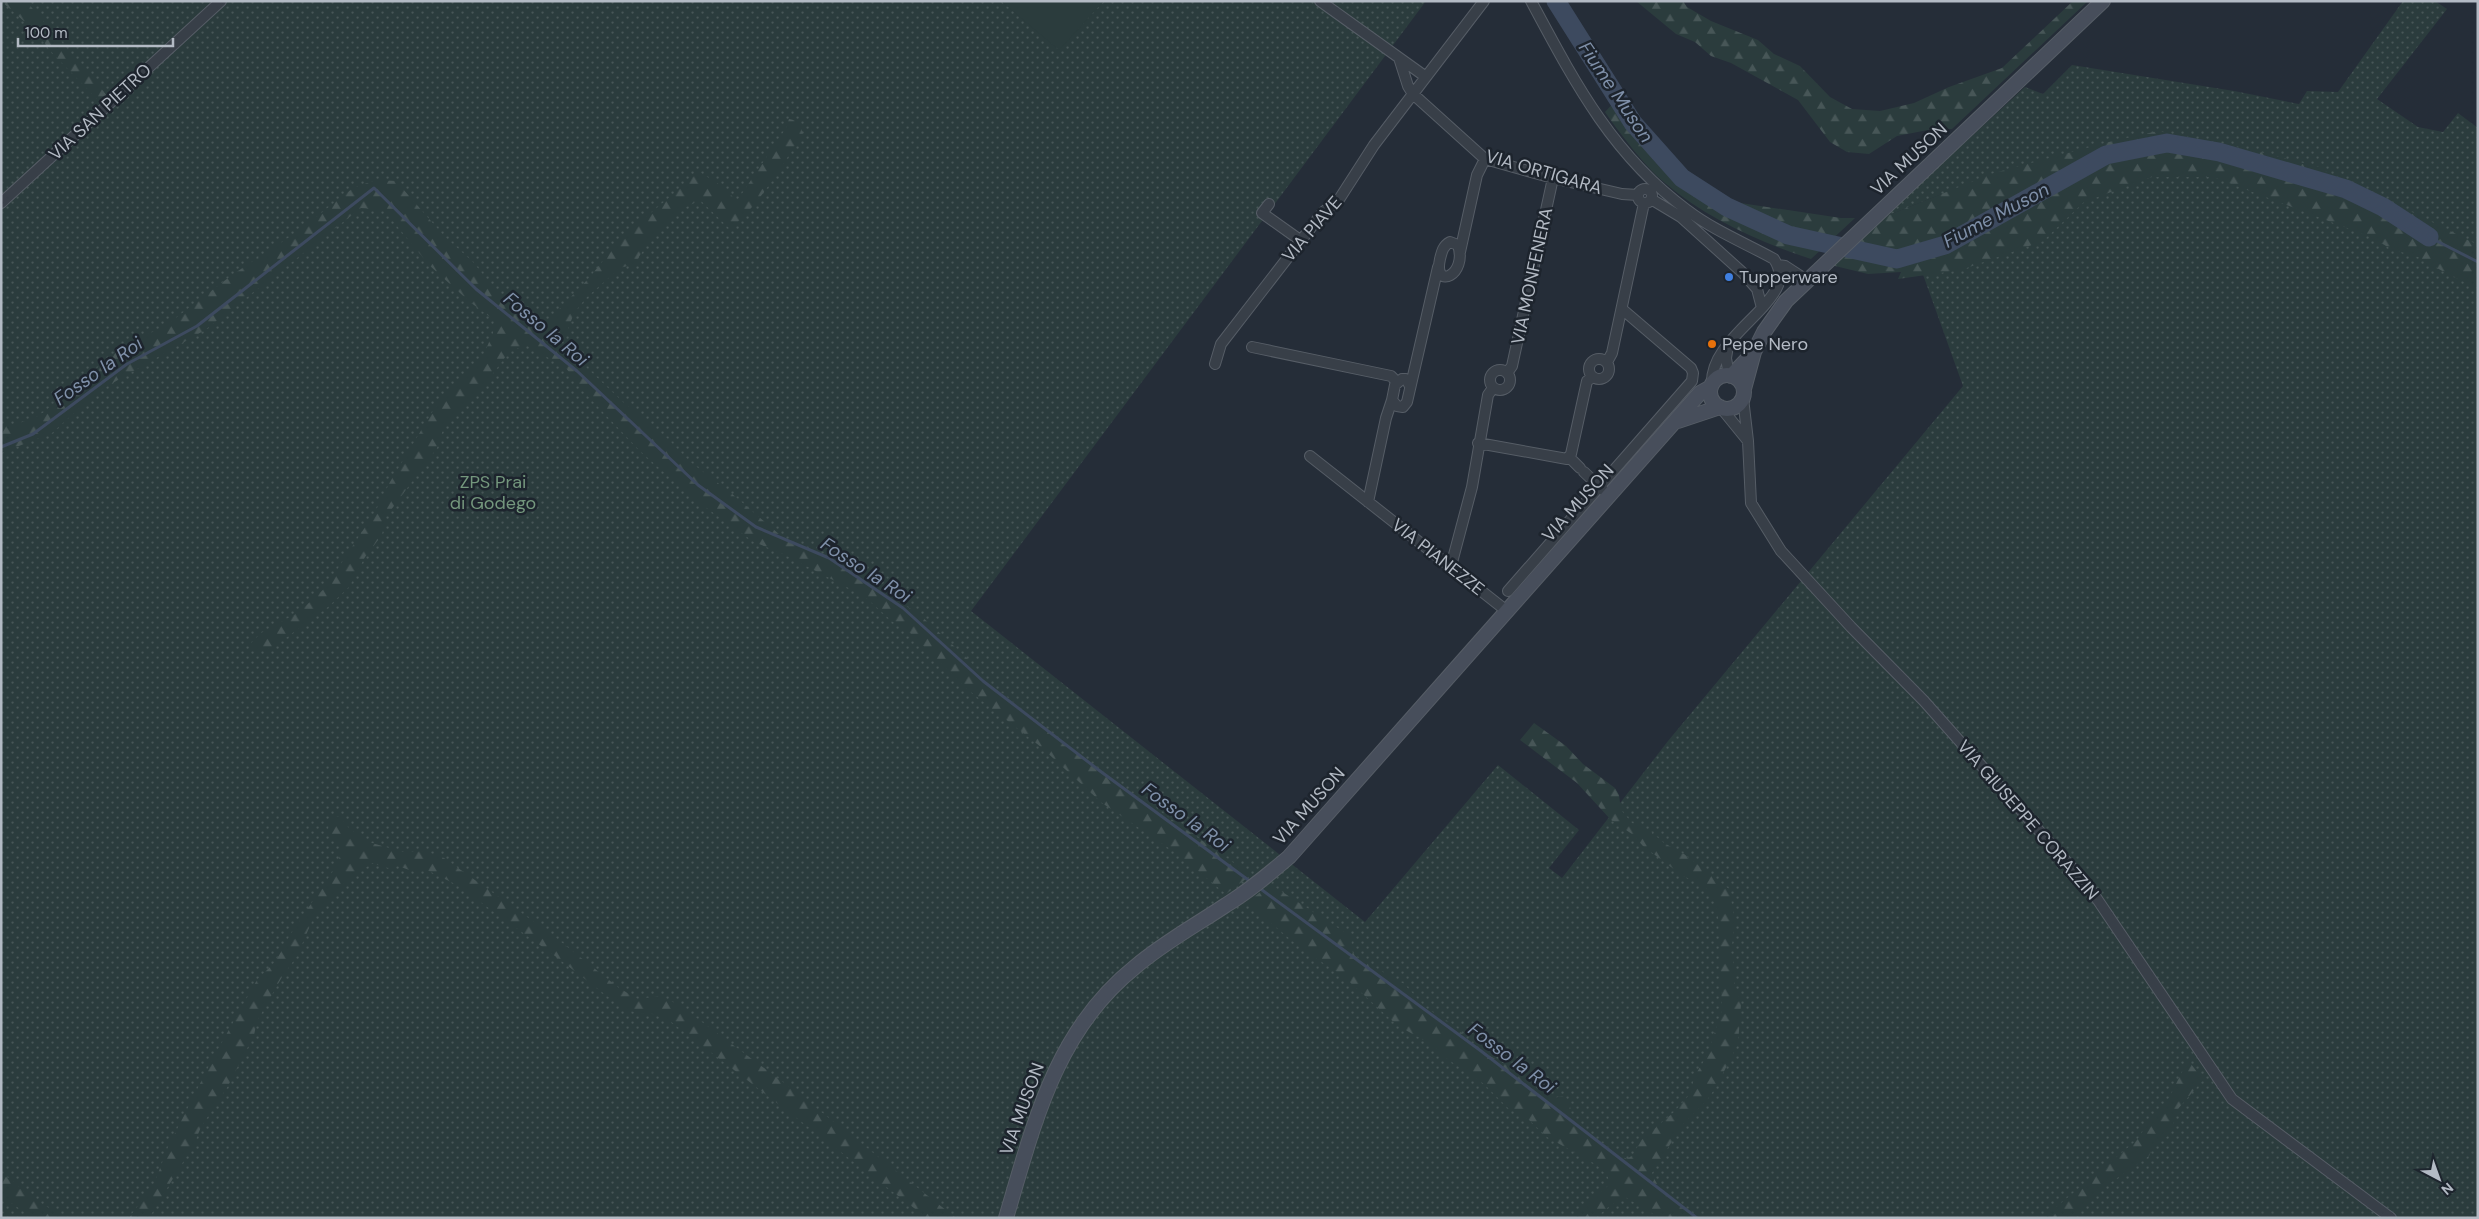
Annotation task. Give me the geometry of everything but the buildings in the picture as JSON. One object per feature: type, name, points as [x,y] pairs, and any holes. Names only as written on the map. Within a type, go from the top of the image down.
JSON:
[{"type":"main road","name":"VIA MUSON","points":[[1674,424],[1684,418],[1721,408],[1735,407],[1743,394],[1754,352],[1772,318],[1786,301],[2103,1]]},
{"type":"main road","name":"VIA MUSON","points":[[1006,1218],[1038,1110],[1055,1070],[1084,1021],[1100,1001],[1134,967],[1260,881],[1311,833],[1508,612],[1536,570],[1604,492],[1674,424],[1700,394],[1721,377],[1730,376],[1754,352]]},
{"type":"main road","points":[[1730,376],[1739,381],[1743,394]]},
{"type":"main road","points":[[1711,386],[1712,399],[1721,408]]},
{"type":"street","name":"VIA SAN PIETRO","points":[[1,203],[221,1]]},
{"type":"street","points":[[1320,1],[1399,60],[1426,77]]},
{"type":"street","name":"VIA PIAVE","points":[[1215,364],[1221,344],[1300,240],[1323,212],[1338,201],[1374,145],[1484,1]]},
{"type":"street","points":[[1531,1],[1591,108],[1629,158],[1648,178],[1689,212],[1774,259],[1778,265],[1779,285],[1729,346],[1718,355],[1711,372],[1711,386]]},
{"type":"street","points":[[1399,60],[1408,86],[1413,94]]},
{"type":"street","name":"VIA ORTIGARA","points":[[1413,94],[1485,159],[1553,178],[1645,199]]},
{"type":"street","points":[[1435,283],[1451,276],[1456,271],[1477,175],[1485,159]]},
{"type":"street","name":"VIA MONFENERA","points":[[1451,566],[1472,487],[1478,443],[1488,395],[1493,388],[1490,382],[1495,371],[1500,370],[1507,373],[1512,366],[1553,178]]},
{"type":"street","points":[[1607,362],[1612,353],[1645,199],[1680,217],[1743,273],[1756,289],[1762,308]]},
{"type":"street","points":[[1269,204],[1262,213],[1300,240]]},
{"type":"street","points":[[1368,502],[1386,418],[1407,380],[1435,283],[1442,249],[1446,244],[1454,243],[1464,236]]},
{"type":"street","points":[[1454,243],[1458,245],[1460,252]]},
{"type":"street","points":[[1778,265],[1785,266],[1808,281]]},
{"type":"street","points":[[1438,267],[1441,274],[1446,277]]},
{"type":"street","points":[[1569,457],[1604,492],[1692,381],[1693,373],[1690,368],[1622,309]]},
{"type":"street","points":[[1729,346],[1726,358],[1730,376]]},
{"type":"street","points":[[1252,347],[1407,380]]},
{"type":"street","points":[[1569,457],[1587,380],[1593,377],[1602,379],[1608,375],[1610,368],[1607,362],[1601,359],[1592,362],[1589,368],[1593,377]]},
{"type":"street","points":[[1394,403],[1403,406],[1407,402],[1407,380]]},
{"type":"street","name":"VIA GIUSEPPE CORAZZIN","points":[[1743,394],[1748,441],[1751,503],[1781,551],[1851,627],[1924,700],[2089,886],[2232,1099],[2391,1218]]},
{"type":"street","points":[[1721,408],[1748,441]]},
{"type":"street","points":[[1478,443],[1563,460],[1569,457]]},
{"type":"street","name":"VIA PIANEZZE","points":[[1310,456],[1508,612]]},
{"type":"street","points":[[1508,591],[1536,570]]},
{"type":"green space","name":"ZPS Prai di Godego","points":[[1,1],[1426,1],[971,611],[1365,922],[1498,765],[1579,830],[1549,868],[1562,878],[1668,741],[1963,386],[1907,230],[1942,194],[1884,217],[2025,87],[2043,94],[2072,65],[2234,91],[2299,104],[2307,91],[2338,92],[2403,1],[2435,1],[2447,9],[2377,99],[2418,127],[2443,132],[2458,113],[2478,128],[2478,1218],[1,1218]]},
{"type":"green space","points":[[1,1],[26,1],[116,106],[104,106],[54,55],[34,30]]},
{"type":"green space","points":[[1001,1],[1104,1],[1059,50]]},
{"type":"green space","points":[[1636,1],[1683,1],[1687,7],[1711,21],[1758,40],[1774,54],[1800,66],[1830,97],[1852,109],[1880,111],[1914,103],[1949,87],[2002,68],[2073,1],[2088,1],[1952,129],[1933,129],[1897,136],[1869,154],[1847,152],[1830,142],[1798,100],[1731,63],[1711,56],[1695,42],[1676,34]]},
{"type":"green space","points":[[1618,98],[1638,137],[1734,202],[1841,218],[1855,218],[1811,259],[1772,245],[1734,228],[1681,196],[1658,177],[1625,139],[1605,112]]},
{"type":"green space","points":[[789,119],[798,121],[803,133],[770,184],[741,219],[730,229],[700,200],[684,208],[655,233],[634,264],[620,268],[587,297],[574,313],[568,329],[560,341],[623,402],[668,439],[689,461],[731,493],[787,541],[853,566],[876,579],[893,598],[919,614],[969,660],[983,678],[1122,789],[1141,798],[1251,875],[1226,894],[1176,853],[1102,803],[1041,747],[967,689],[909,632],[893,622],[864,596],[781,553],[754,542],[694,499],[640,451],[584,392],[566,368],[526,345],[509,352],[486,383],[444,427],[437,448],[385,518],[382,535],[365,557],[349,587],[328,607],[272,648],[255,652],[250,644],[261,633],[299,612],[325,588],[375,512],[390,482],[434,409],[483,356],[493,333],[494,320],[470,302],[429,265],[384,210],[361,208],[205,330],[97,392],[52,433],[1,453],[1,428],[33,419],[44,412],[114,354],[136,339],[164,327],[232,275],[297,232],[353,188],[376,180],[396,181],[444,236],[473,262],[497,292],[515,302],[539,323],[547,322],[589,278],[624,235],[698,171],[723,187],[737,201],[786,128]]},
{"type":"green space","points":[[2158,131],[2256,151],[2319,167],[2375,201],[2412,212],[2478,245],[2478,288],[2451,276],[2418,257],[2391,249],[2373,238],[2213,177],[2152,177],[2084,202],[2043,241],[1961,270],[1898,279],[1901,272],[1868,274],[1831,265],[1884,217],[1994,173],[2109,142]]},
{"type":"green space","points":[[1534,723],[1566,746],[1583,764],[1615,788],[1619,795],[1621,810],[1632,823],[1650,831],[1664,843],[1684,854],[1729,889],[1735,921],[1731,953],[1735,969],[1735,984],[1741,1004],[1738,1044],[1716,1087],[1707,1100],[1683,1124],[1652,1173],[1655,1181],[1665,1193],[1699,1218],[1660,1218],[1625,1197],[1595,1218],[1569,1218],[1609,1185],[1608,1177],[1597,1165],[1547,1137],[1529,1120],[1508,1108],[1484,1084],[1443,1056],[1433,1045],[1398,1026],[1343,976],[1302,949],[1247,903],[1270,884],[1352,937],[1351,949],[1355,956],[1404,984],[1426,1008],[1454,1025],[1477,1049],[1512,1068],[1530,1085],[1554,1098],[1562,1096],[1569,1100],[1573,1124],[1627,1159],[1633,1155],[1641,1140],[1674,1112],[1691,1093],[1694,1077],[1707,1056],[1722,1010],[1718,914],[1713,899],[1705,886],[1683,876],[1643,846],[1632,834],[1611,820],[1577,783],[1520,740]]},
{"type":"green space","points":[[330,815],[340,817],[349,828],[365,841],[403,852],[425,851],[444,858],[551,934],[619,988],[638,999],[661,996],[679,1005],[783,1082],[956,1218],[927,1218],[670,1021],[650,1013],[642,1014],[624,1009],[457,885],[427,870],[415,872],[398,866],[388,868],[372,863],[342,885],[312,921],[297,956],[282,977],[257,1021],[254,1035],[228,1086],[201,1127],[194,1144],[149,1218],[129,1218],[154,1184],[168,1147],[213,1058],[257,980],[275,962],[290,935],[335,868],[340,856],[341,845],[328,830]]},
{"type":"green space","points":[[2188,1060],[2203,1080],[2177,1110],[2171,1133],[2152,1149],[2149,1156],[2107,1185],[2071,1218],[2043,1218],[2137,1140],[2150,1120],[2167,1102]]},
{"type":"green space","points":[[1,1175],[11,1179],[27,1195],[66,1218],[33,1218],[1,1196]]},
{"type":"waterway","name":"Fiume Muson","points":[[1556,1],[1633,123],[1682,178],[1727,207],[1788,235],[1897,259],[1945,245],[2106,155],[2167,143],[2219,152],[2346,189],[2383,207],[2429,237]]},
{"type":"waterway","name":"Fosso la Roi","points":[[1,447],[33,434],[127,364],[197,326],[374,188],[476,289],[577,371],[698,485],[756,527],[829,558],[903,608],[983,681],[1100,771],[1251,882]]},
{"type":"waterway","points":[[2429,237],[2478,262]]},
{"type":"waterway","name":"Fosso la Roi","points":[[1258,887],[1481,1051],[1697,1218]]},
{"type":"place","name":"Tupperware","points":[[1729,277]]},
{"type":"place","name":"Pepe Nero","points":[[1712,344]]}]
